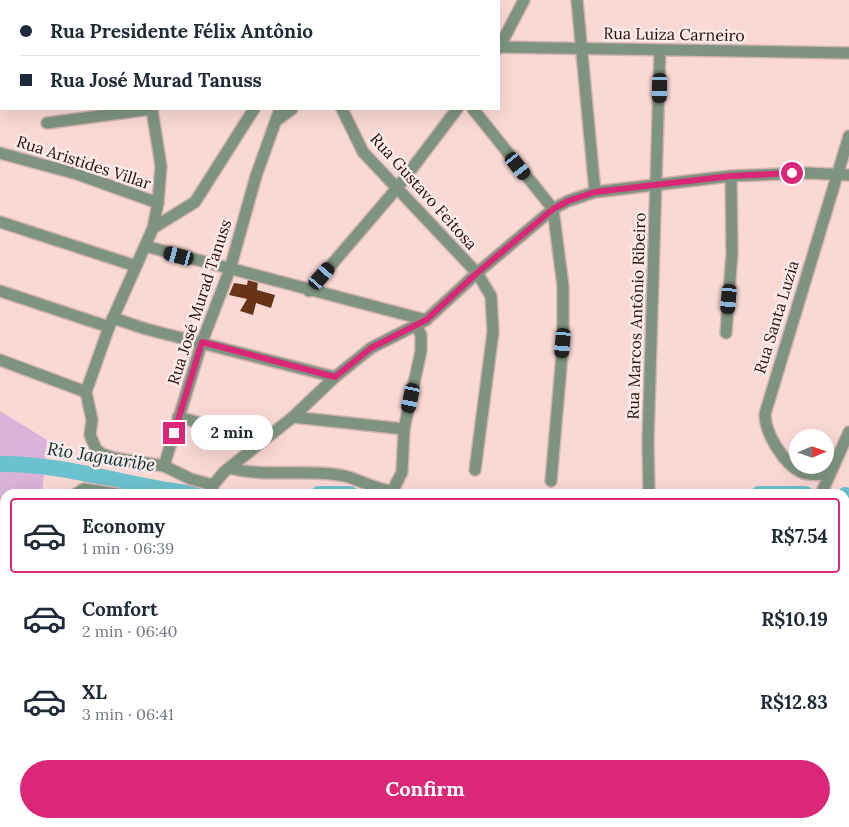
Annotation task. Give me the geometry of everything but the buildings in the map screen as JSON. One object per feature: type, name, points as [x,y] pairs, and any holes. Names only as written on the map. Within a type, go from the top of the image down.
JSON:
[{"type":"street","points":[[500,46],[524,0]]},
{"type":"street","points":[[577,0],[595,192]]},
{"type":"street","name":"Rua Luiza Carneiro","points":[[500,48],[849,53]]},
{"type":"street","name":"Rua Marcos Antônio Ribeiro","points":[[649,489],[648,442],[660,50]]},
{"type":"street","points":[[47,122],[152,110],[160,166],[158,203],[153,228],[111,322],[86,392],[92,420],[90,435],[96,449],[114,458],[164,466],[211,489],[229,468],[294,416],[335,377],[371,348],[421,323],[553,209],[568,201],[595,192],[731,176],[806,173],[849,175]]},
{"type":"street","points":[[153,228],[195,202],[253,110]]},
{"type":"street","name":"Rua José Murad Tanuss","points":[[164,466],[202,342],[230,269],[266,144],[280,110]]},
{"type":"street","points":[[277,120],[291,110]]},
{"type":"street","name":"Rua Gustavo Feitosa","points":[[342,110],[363,152],[477,273],[491,296],[493,332],[475,470]]},
{"type":"street","points":[[309,291],[398,187],[456,110]]},
{"type":"street","points":[[474,110],[553,209],[563,286],[563,343],[551,480]]},
{"type":"street","name":"Rua Santa Luzia","points":[[789,460],[775,445],[768,431],[765,414],[849,136]]},
{"type":"street","name":"Rua Aristides Villar","points":[[0,152],[77,174],[158,203]]},
{"type":"street","points":[[726,333],[732,253],[731,176]]},
{"type":"street","points":[[0,222],[136,266]]},
{"type":"street","points":[[145,246],[421,323]]},
{"type":"street","points":[[0,291],[111,322],[202,342],[335,377]]},
{"type":"street","points":[[394,489],[402,472],[404,429],[420,351],[421,323]]},
{"type":"street","points":[[0,360],[86,392]]},
{"type":"street","points":[[294,416],[404,429]]},
{"type":"street","points":[[178,417],[263,440]]},
{"type":"street","points":[[834,462],[849,432]]},
{"type":"street","points":[[229,468],[251,473],[339,475],[358,479],[383,489]]},
{"type":"street","points":[[823,489],[828,474]]},
{"type":"shaded area","points":[[0,411],[47,440],[42,489],[0,489]]},
{"type":"waterway","name":"Rio Jaguaribe","points":[[0,464],[49,467],[160,489]]},
{"type":"route","points":[[174,433],[202,342],[335,377],[371,348],[426,320],[477,273],[553,209],[568,201],[595,192],[731,176],[792,173]]}]
